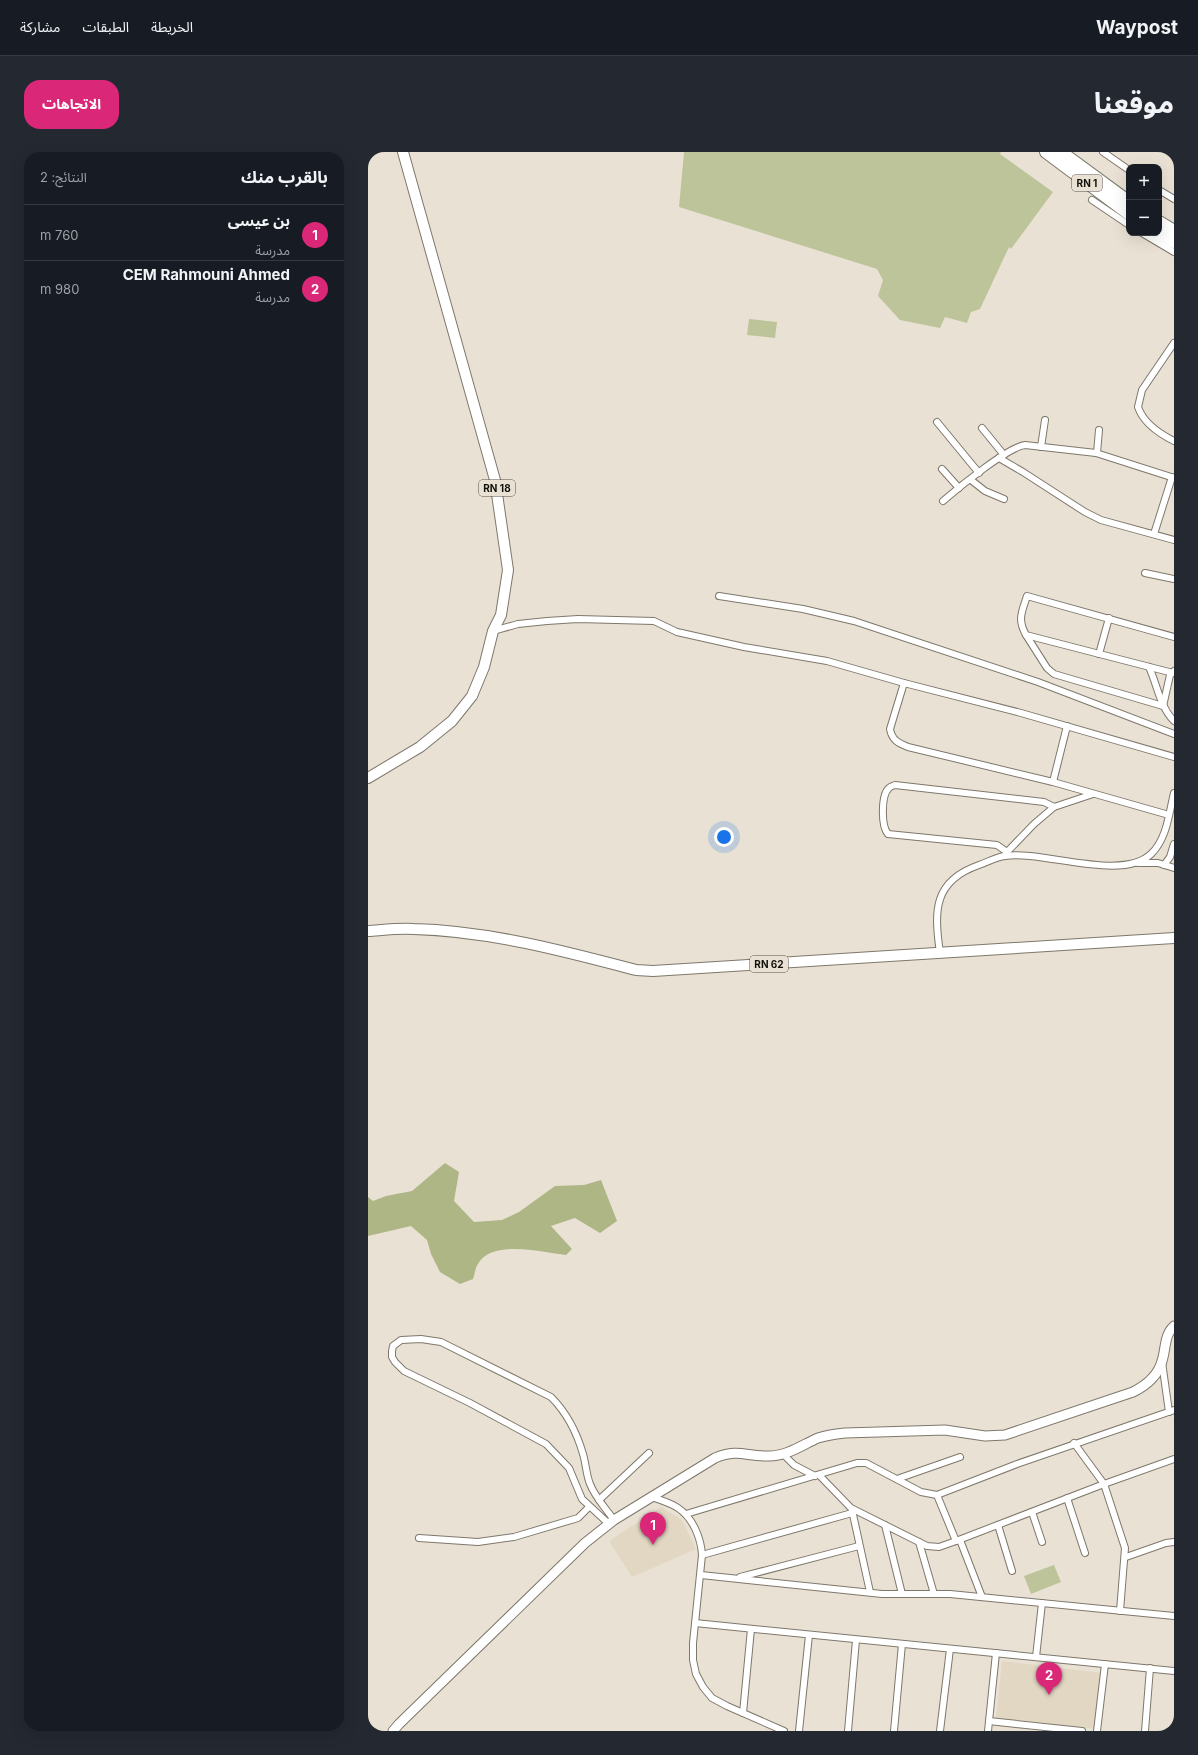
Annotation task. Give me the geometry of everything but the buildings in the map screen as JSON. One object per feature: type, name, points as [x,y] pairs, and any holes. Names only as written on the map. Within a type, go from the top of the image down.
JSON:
[{"type":"highway","name":"RN 1","points":[[1046,152],[1126,212]]},
{"type":"highway","name":"RN 1","points":[[1061,152],[1126,200]]},
{"type":"highway","points":[[1162,224],[1174,231]]},
{"type":"highway","points":[[1162,235],[1174,242]]},
{"type":"main road","name":"RN 18","points":[[368,778],[420,748],[452,721],[472,696],[484,667],[493,631],[501,614],[508,570],[495,480],[403,152]]},
{"type":"main road","name":"RN 62","points":[[368,931],[413,929],[479,936],[518,942],[636,970],[653,971],[1174,938]]},
{"type":"street","points":[[1103,152],[1126,168]]},
{"type":"street","points":[[1162,192],[1174,198]]},
{"type":"street","points":[[1092,200],[1126,223]]},
{"type":"street","points":[[1147,236],[1174,252]]},
{"type":"street","points":[[1174,343],[1142,390],[1138,407],[1146,421],[1162,434],[1174,441]]},
{"type":"street","points":[[1041,447],[1045,420]]},
{"type":"street","points":[[937,422],[979,473]]},
{"type":"street","points":[[982,428],[1001,456],[1094,517],[1112,524],[1174,540]]},
{"type":"street","points":[[1097,453],[1099,430]]},
{"type":"street","points":[[943,501],[1001,456],[1019,446],[1097,453],[1173,477],[1154,534]]},
{"type":"street","points":[[942,469],[959,488]]},
{"type":"street","points":[[971,480],[985,491],[1004,499]]},
{"type":"street","points":[[1145,573],[1174,579]]},
{"type":"street","points":[[719,596],[803,609],[854,621],[1038,682],[1174,734]]},
{"type":"street","points":[[1163,706],[1054,674],[1047,668],[1026,635],[1022,628],[1020,618],[1026,596],[1174,637]]},
{"type":"street","points":[[1100,654],[1109,618]]},
{"type":"street","points":[[493,631],[518,624],[578,619],[654,621],[677,632],[744,647],[816,659],[1067,726],[1174,757]]},
{"type":"street","points":[[1026,635],[1148,667],[1173,672],[1163,706]]},
{"type":"street","points":[[1148,667],[1163,706],[1168,715],[1174,721]]},
{"type":"street","points":[[904,683],[890,729],[891,736],[898,743],[908,747],[1053,782],[1169,815]]},
{"type":"street","points":[[1053,782],[1067,726]]},
{"type":"street","points":[[1054,807],[1044,802],[895,785],[889,788],[884,798],[883,823],[884,830],[888,834],[997,845],[1006,854],[1108,865],[1158,863],[1174,868]]},
{"type":"street","points":[[1134,863],[1150,855],[1161,840],[1174,792]]},
{"type":"street","points":[[940,953],[937,915],[942,895],[947,885],[962,872],[1006,854],[1034,824],[1054,807],[1093,794]]},
{"type":"street","points":[[1164,865],[1170,857],[1174,844]]},
{"type":"street","points":[[393,1731],[585,1543],[612,1522],[715,1458],[727,1453],[736,1452],[769,1456],[783,1454],[795,1450],[819,1438],[845,1433],[945,1430],[984,1436],[1005,1435],[1134,1392],[1148,1384],[1155,1376],[1162,1361],[1165,1341],[1174,1326]]},
{"type":"street","points":[[408,1339],[441,1342],[551,1397],[557,1403],[574,1430],[584,1454],[590,1485],[612,1522],[589,1507],[582,1499],[569,1468],[546,1444],[470,1403],[404,1371],[392,1357],[394,1346],[401,1340],[408,1339]]},
{"type":"street","points":[[686,1514],[862,1463],[921,1492],[937,1495],[1074,1443],[1172,1411],[1162,1361]]},
{"type":"street","points":[[1074,1443],[1104,1484],[1126,1548],[1120,1611]]},
{"type":"street","points":[[599,1500],[649,1453]]},
{"type":"street","points":[[783,1454],[794,1465],[817,1476],[852,1511],[919,1542],[934,1547],[958,1541],[1067,1498],[1174,1459]]},
{"type":"street","points":[[897,1479],[960,1457]]},
{"type":"street","points":[[937,1495],[982,1597]]},
{"type":"street","points":[[652,1497],[677,1507],[686,1514],[701,1543],[701,1575],[695,1623],[693,1660],[696,1674],[712,1698],[784,1731]]},
{"type":"street","points":[[1067,1498],[1085,1553]]},
{"type":"street","points":[[419,1538],[478,1542],[514,1538],[578,1518],[589,1507]]},
{"type":"street","points":[[852,1511],[870,1592]]},
{"type":"street","points":[[702,1555],[852,1511]]},
{"type":"street","points":[[1032,1512],[1042,1542]]},
{"type":"street","points":[[885,1525],[902,1594]]},
{"type":"street","points":[[998,1525],[1012,1571]]},
{"type":"street","points":[[919,1542],[934,1594]]},
{"type":"street","points":[[1126,1557],[1166,1543],[1174,1542]]},
{"type":"street","points":[[734,1578],[859,1546]]},
{"type":"street","points":[[701,1575],[870,1592],[950,1594],[1174,1616]]},
{"type":"street","points":[[1036,1657],[1042,1603]]},
{"type":"street","points":[[695,1623],[1174,1671]]},
{"type":"street","points":[[743,1713],[751,1629]]},
{"type":"street","points":[[799,1731],[809,1635]]},
{"type":"street","points":[[848,1731],[856,1640]]},
{"type":"street","points":[[894,1731],[902,1644]]},
{"type":"street","points":[[940,1731],[950,1649]]},
{"type":"street","points":[[988,1731],[996,1653]]},
{"type":"street","points":[[1098,1731],[1105,1664]]},
{"type":"street","points":[[1145,1731],[1150,1668]]},
{"type":"street","points":[[989,1721],[1082,1731]]},
{"type":"shaded area","points":[[661,1507],[682,1520],[696,1549],[632,1577],[609,1541]]},
{"type":"shaded area","points":[[1002,1661],[1102,1673],[1096,1729],[996,1718]]},
{"type":"green space","points":[[684,152],[1001,152],[1000,154],[1053,192],[1011,249],[1009,247],[980,309],[971,312],[967,323],[945,317],[940,328],[900,320],[878,296],[883,280],[877,269],[679,207]]},
{"type":"green space","points":[[749,319],[777,322],[775,338],[747,335]]},
{"type":"green space","points":[[445,1163],[459,1172],[454,1201],[474,1222],[502,1220],[519,1212],[555,1186],[584,1185],[601,1180],[617,1221],[600,1233],[575,1218],[551,1226],[572,1249],[566,1255],[518,1249],[506,1249],[494,1252],[485,1256],[478,1264],[473,1279],[460,1284],[440,1272],[431,1254],[427,1240],[411,1226],[368,1236],[368,1197],[373,1201],[386,1196],[412,1191]]},
{"type":"green space","points":[[1054,1565],[1061,1582],[1031,1594],[1024,1576]]},
{"type":"place","name":"بن عيسى","points":[[653,1545]]},
{"type":"place","name":"CEM Rahmouni Ahmed","points":[[1049,1695]]}]
